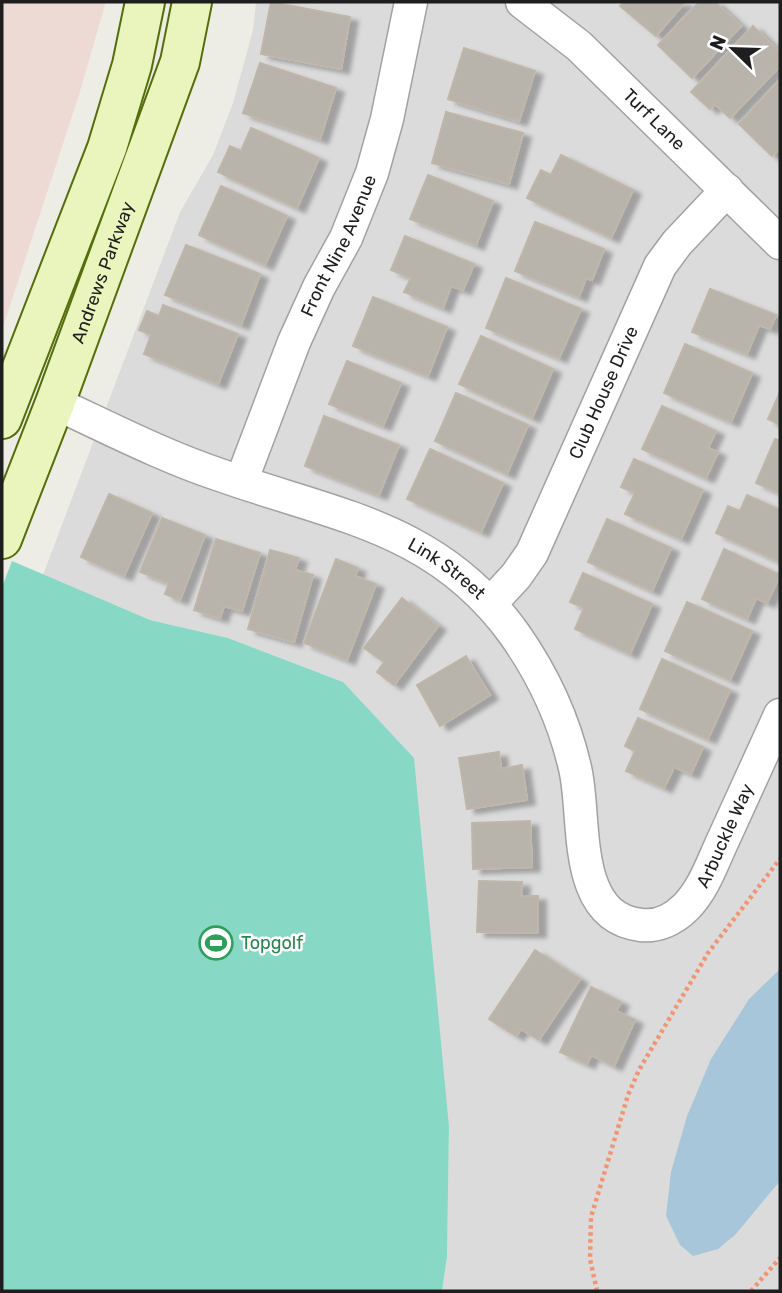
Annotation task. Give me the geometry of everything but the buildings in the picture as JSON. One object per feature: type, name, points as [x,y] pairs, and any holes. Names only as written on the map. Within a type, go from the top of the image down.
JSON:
[{"type":"street","points":[[2,419],[107,148],[132,65],[145,2]]},
{"type":"street","name":"Andrews Parkway","points":[[2,540],[180,62],[192,2]]},
{"type":"street","name":"Front Nine Avenue","points":[[241,482],[298,332],[346,238],[372,173],[387,119],[411,2]]},
{"type":"street","name":"Turf Lane","points":[[522,2],[579,46],[780,243]]},
{"type":"street","name":"Club House Drive","points":[[490,604],[533,553],[660,266],[677,243],[727,190]]},
{"type":"street","name":"Link Street","points":[[55,403],[183,461],[396,534],[437,558],[490,604],[530,657],[552,698],[561,722],[578,779],[590,882],[606,910],[617,918],[640,925]]},
{"type":"street","name":"Arbuckle Way","points":[[640,925],[662,923],[674,917],[698,891],[780,715]]},
{"type":"path","points":[[597,1291],[590,1259],[591,1217],[607,1160],[634,1083],[661,1031],[708,953],[780,859]]},
{"type":"path","points":[[751,1291],[780,1258]]},
{"type":"shaded area","points":[[2,2],[105,2],[105,5],[79,95],[2,330]]},
{"type":"shaded area","points":[[256,2],[780,2],[780,1291],[442,1291],[447,1257],[449,1127],[343,682],[228,638],[150,620],[43,575],[180,212],[213,155],[233,103],[253,30]]},
{"type":"shaded area","name":"Topgolf","points":[[12,561],[150,620],[228,638],[343,682],[414,758],[449,1127],[447,1257],[442,1291],[2,1291],[2,587]]},
{"type":"shaded area","points":[[780,969],[780,1181],[735,1235],[718,1249],[693,1256],[680,1245],[666,1216],[671,1172],[687,1116],[711,1059],[749,999]]},
{"type":"place","name":"Topgolf","points":[[216,943]]}]
